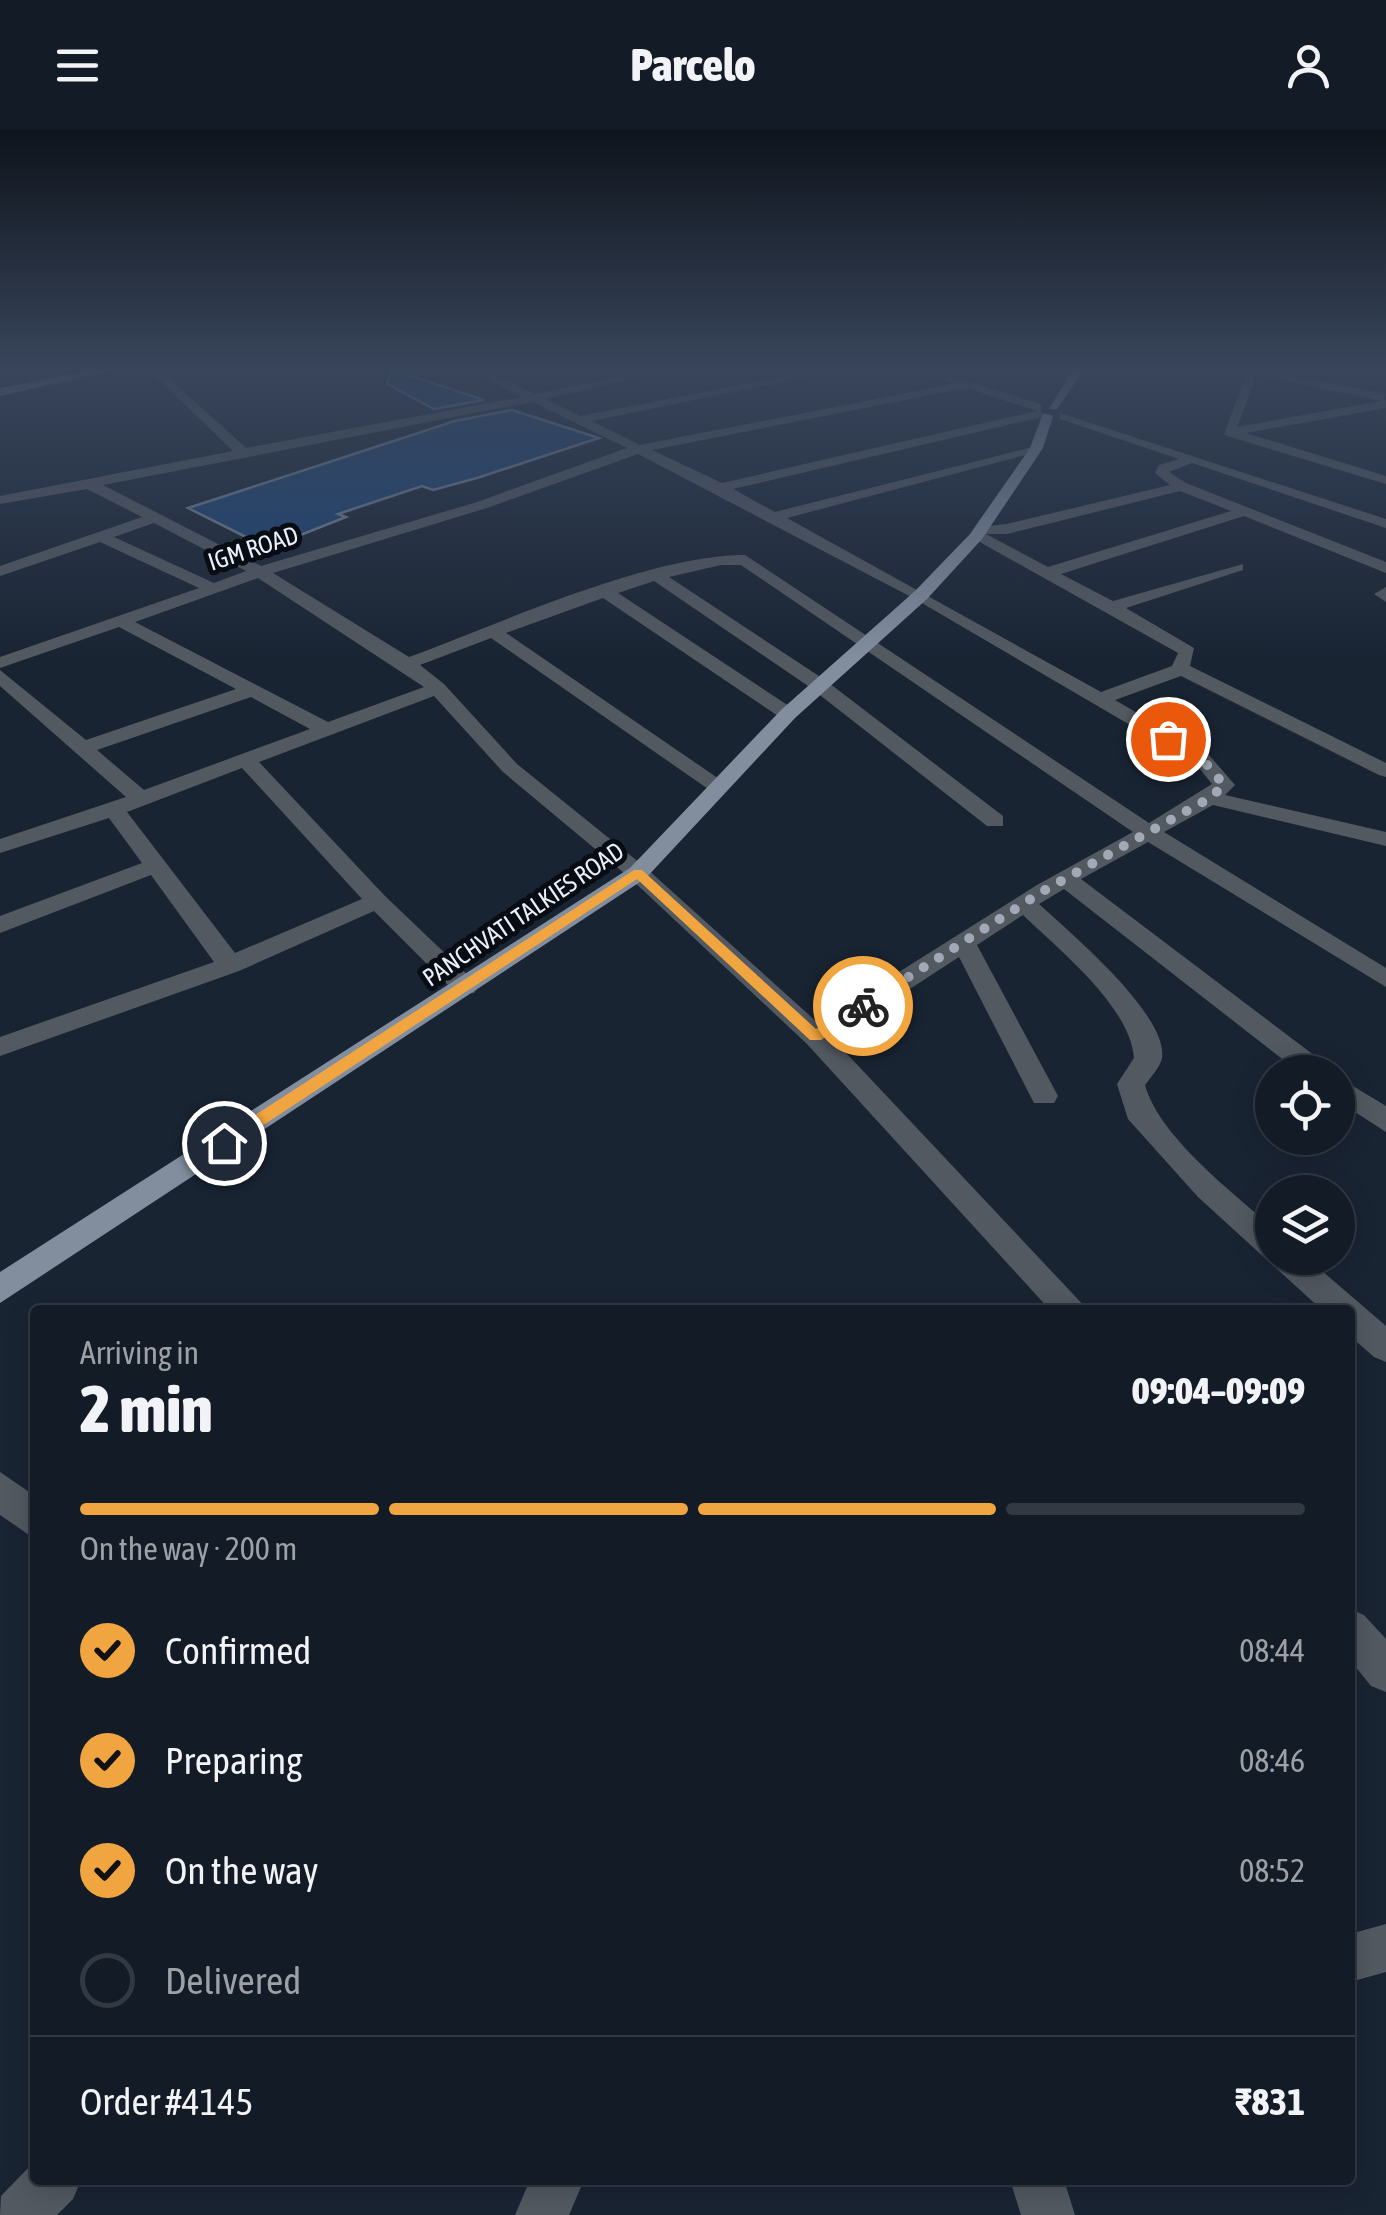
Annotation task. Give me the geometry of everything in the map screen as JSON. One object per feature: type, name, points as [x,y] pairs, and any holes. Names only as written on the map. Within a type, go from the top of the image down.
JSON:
[{"type":"main road","name":"PANCHVATI TALKIES ROAD","points":[[0,1289],[638,873],[818,684],[921,595],[979,533],[989,512],[1023,465]]},
{"type":"street","points":[[0,500],[176,465]]},
{"type":"street","name":"IGM ROAD","points":[[0,664],[21,649],[122,622],[212,588],[482,504],[592,465]]},
{"type":"street","points":[[672,465],[921,595],[1100,699],[1218,773],[1224,785],[1210,798],[1145,830],[1024,903],[816,1036]]},
{"type":"street","points":[[720,488],[818,465]]},
{"type":"street","points":[[772,517],[970,465]]},
{"type":"street","points":[[1173,465],[1164,468],[1162,474],[1181,486],[1386,568]]},
{"type":"street","points":[[1217,465],[1386,524]]},
{"type":"street","points":[[1339,465],[1386,480]]},
{"type":"street","points":[[1351,469],[1370,465]]},
{"type":"street","points":[[90,484],[260,572],[407,664],[437,688],[510,768],[638,873],[816,1036],[1066,1305]]},
{"type":"street","points":[[979,533],[1181,486]]},
{"type":"street","points":[[1050,572],[1243,512]]},
{"type":"street","points":[[0,571],[98,534],[154,518]]},
{"type":"street","points":[[979,533],[1188,652],[1180,662],[1182,669]]},
{"type":"street","points":[[98,534],[212,588]]},
{"type":"street","points":[[407,664],[605,592],[723,559],[745,560],[1145,830],[1386,980]]},
{"type":"street","points":[[1112,607],[1236,567]]},
{"type":"street","points":[[658,576],[818,684],[994,821]]},
{"type":"street","points":[[605,592],[788,714]]},
{"type":"street","points":[[122,622],[324,728]]},
{"type":"street","points":[[493,632],[718,787]]},
{"type":"street","points":[[1100,699],[1182,669],[1386,770]]},
{"type":"street","points":[[0,676],[140,798]]},
{"type":"street","points":[[0,846],[114,809],[437,688]]},
{"type":"street","points":[[86,747],[250,691]]},
{"type":"street","points":[[246,760],[377,902],[465,988]]},
{"type":"street","points":[[1210,798],[1386,839]]},
{"type":"street","points":[[114,809],[230,965]]},
{"type":"street","points":[[0,925],[157,864]]},
{"type":"street","points":[[1066,878],[1295,1055]]},
{"type":"street","points":[[0,1047],[230,965],[377,902]]},
{"type":"street","points":[[1024,903],[1122,1001],[1147,1037],[1148,1058],[1130,1084],[1138,1112],[1209,1189],[1255,1231]]},
{"type":"street","points":[[963,941],[1044,1096]]},
{"type":"street","points":[[1355,1099],[1386,1121]]},
{"type":"street","points":[[1305,1275],[1339,1305]]},
{"type":"street","points":[[1355,1319],[1386,1347]]},
{"type":"street","points":[[0,1490],[30,1517]]},
{"type":"street","points":[[1355,1635],[1386,1671]]},
{"type":"street","points":[[20,2215],[49,2185]]},
{"type":"street","points":[[542,2215],[555,2185]]},
{"type":"street","points":[[1039,2185],[1048,2215]]},
{"type":"building","points":[[319,465],[516,465],[433,490],[422,486],[338,514],[346,517],[268,548],[188,508]]},
{"type":"way so far","points":[[863,1006],[1045,890],[1145,830],[1210,798],[1224,785],[1218,773],[1202,759],[1168,739]]},
{"type":"route","points":[[224,1143],[638,873],[816,1036],[863,1006]]}]
